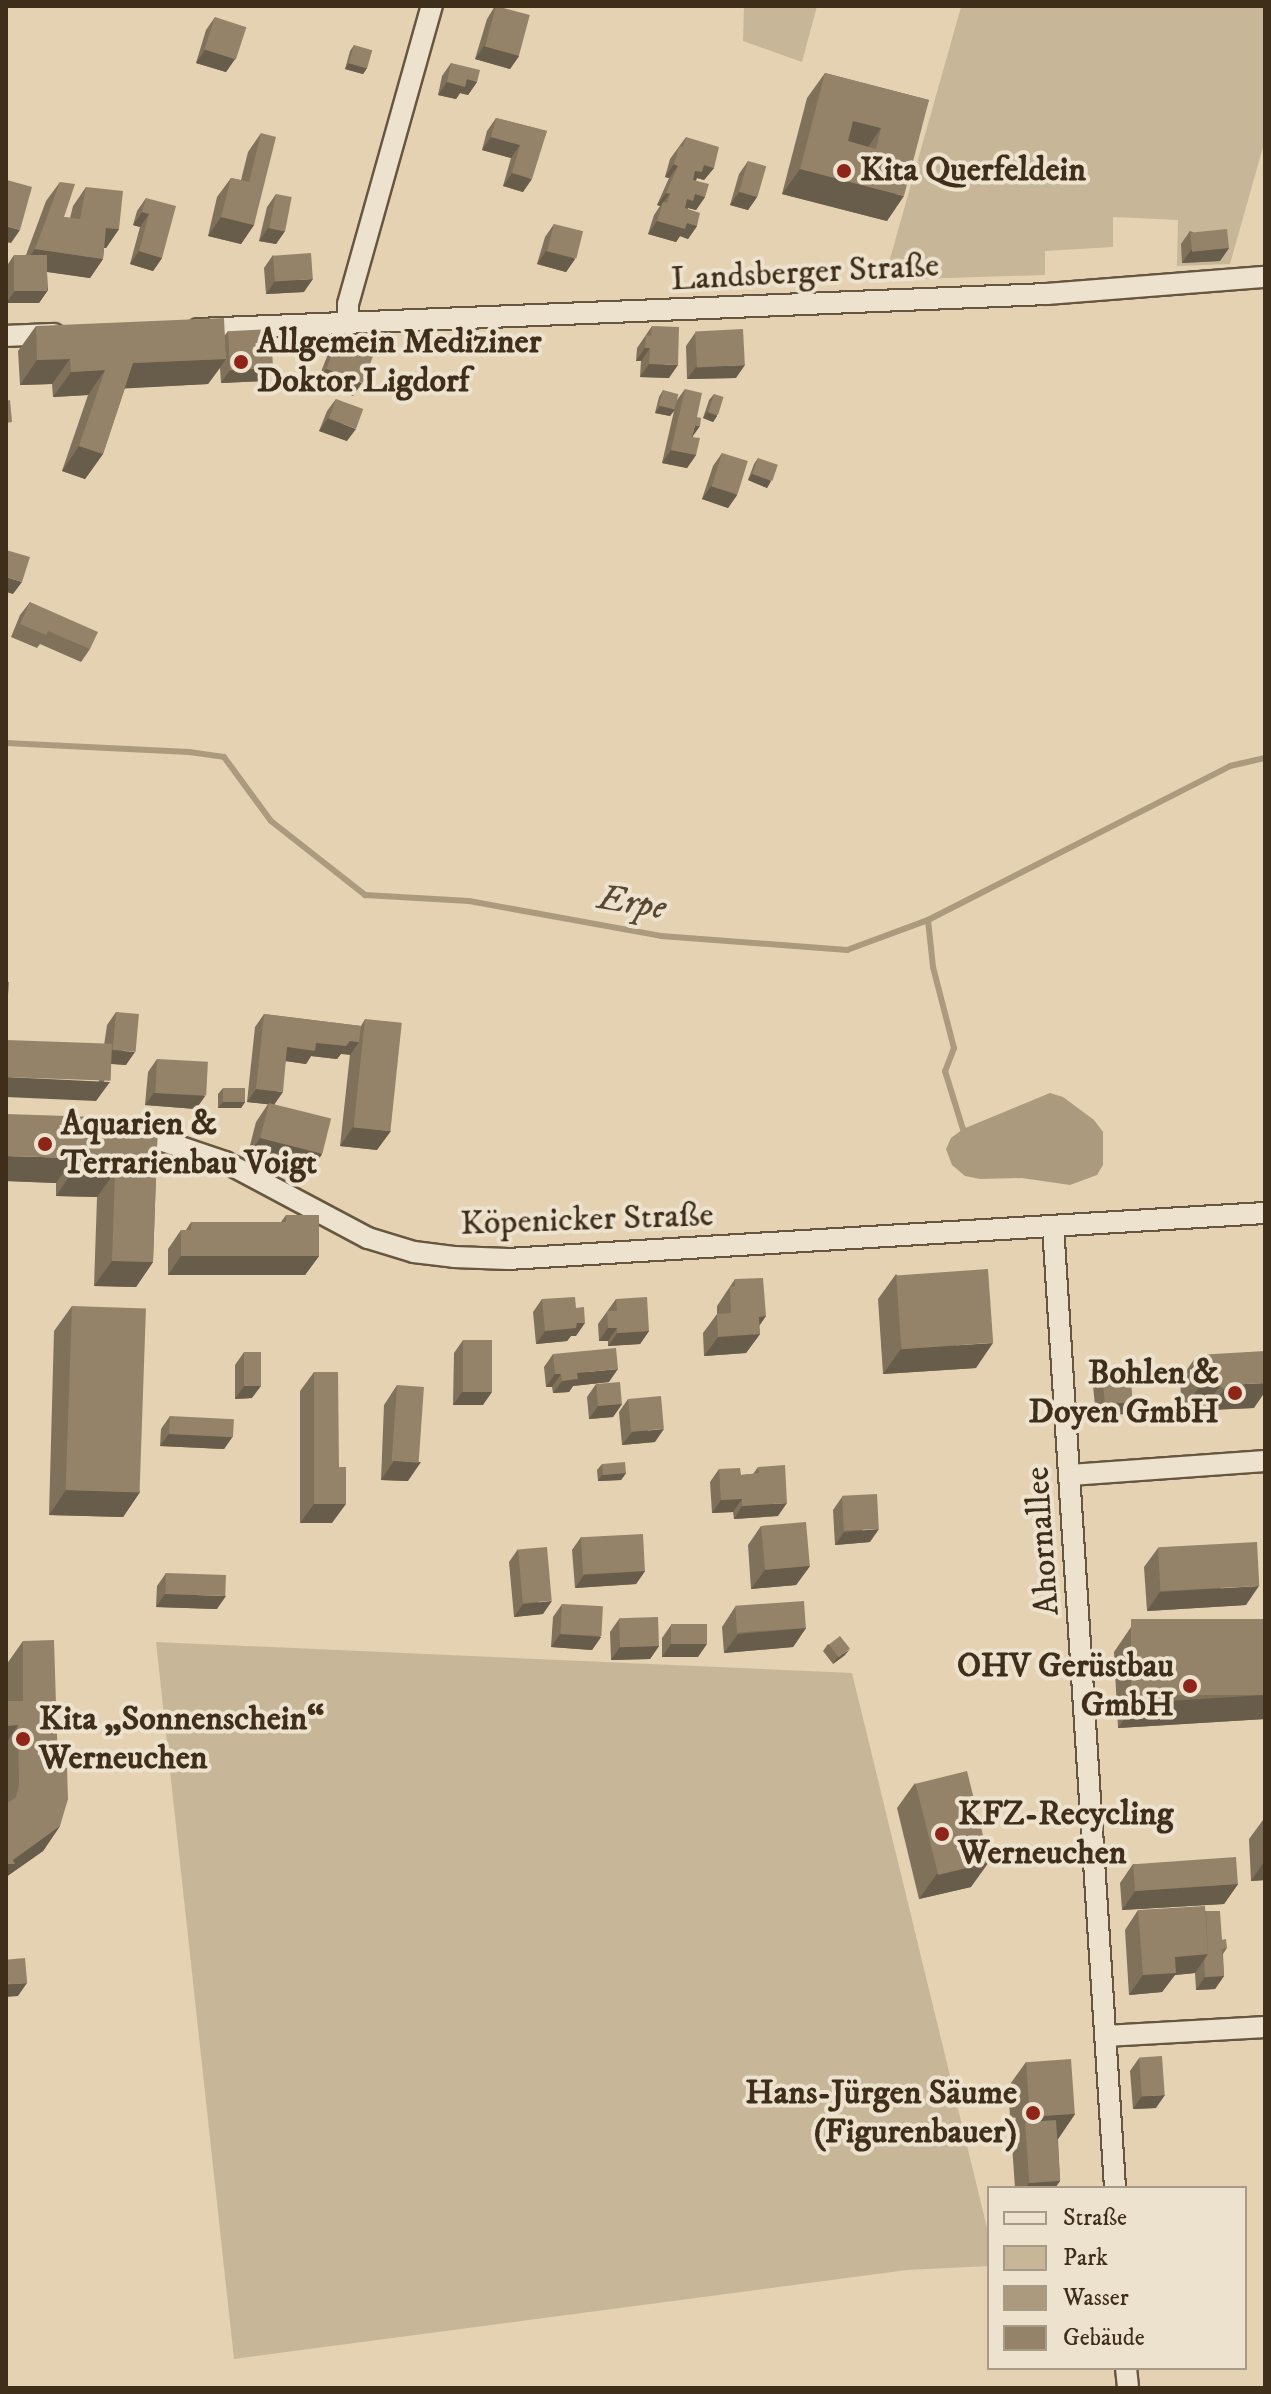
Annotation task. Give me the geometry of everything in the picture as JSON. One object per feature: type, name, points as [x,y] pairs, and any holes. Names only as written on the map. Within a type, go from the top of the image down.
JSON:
[{"type":"street","points":[[348,324],[348,304],[432,6]]},
{"type":"street","name":"Landsberger Straße","points":[[177,330],[1047,294],[1265,277]]},
{"type":"street","points":[[6,336],[68,334]]},
{"type":"street","name":"Köpenicker Straße","points":[[117,1128],[169,1141],[225,1162],[368,1238],[414,1252],[454,1257],[508,1259],[1265,1213]]},
{"type":"street","name":"Ahornallee","points":[[1053,1226],[1115,2186]]},
{"type":"street","points":[[1070,1475],[1265,1461]]},
{"type":"street","points":[[1106,2036],[1265,2027]]},
{"type":"green space","points":[[744,6],[817,6],[802,62],[743,41]]},
{"type":"green space","points":[[958,6],[1265,6],[1265,140],[1230,264],[1177,266],[1178,220],[1113,217],[1113,247],[1045,251],[1045,275],[884,280],[961,7]]},
{"type":"green space","points":[[156,1642],[852,1673],[987,2228],[987,2266],[907,2270],[234,2359]]},
{"type":"water","points":[[1050,1093],[1063,1097],[1094,1120],[1103,1132],[1103,1165],[1097,1175],[1070,1185],[1022,1178],[980,1179],[965,1176],[952,1165],[946,1149],[951,1138],[963,1129]]},
{"type":"building","points":[[496,6],[530,15],[519,56],[485,47]]},
{"type":"building","points":[[215,17],[246,27],[236,60],[204,49]]},
{"type":"building","points":[[354,45],[372,50],[367,69],[349,63]]},
{"type":"building","points":[[451,63],[480,70],[477,82],[467,79],[465,87],[447,82]]},
{"type":"building","points":[[825,73],[929,100],[904,196],[800,169]],"holes":[[[853,121],[881,128],[876,149],[848,141]]]},
{"type":"building","points":[[496,118],[547,131],[532,179],[512,173],[520,145],[491,137]]},
{"type":"building","points":[[261,133],[276,137],[254,225],[221,217],[231,178],[249,182]]},
{"type":"building","points":[[686,137],[719,147],[714,168],[704,165],[702,172],[695,171],[693,180],[709,184],[705,197],[695,194],[693,201],[687,199],[685,208],[700,213],[697,226],[687,223],[685,229],[657,221],[663,202],[667,203],[670,194],[666,193],[678,166],[674,164],[679,146],[683,147]]},
{"type":"building","points":[[748,161],[766,166],[757,197],[739,192]]},
{"type":"building","points":[[7,180],[32,187],[20,230],[6,226]]},
{"type":"building","points":[[60,182],[75,184],[64,217],[80,219],[86,187],[123,191],[119,229],[106,228],[103,259],[35,249]]},
{"type":"building","points":[[276,194],[292,197],[285,231],[269,228]]},
{"type":"building","points":[[146,198],[176,206],[162,258],[139,251],[149,214],[142,212]]},
{"type":"building","points":[[554,224],[583,231],[576,258],[547,251]]},
{"type":"building","points":[[1227,229],[1229,248],[1192,252],[1190,233]]},
{"type":"building","points":[[311,253],[313,279],[275,282],[273,256]]},
{"type":"building","points":[[14,255],[47,255],[47,291],[14,291]]},
{"type":"building","points":[[224,318],[226,359],[133,363],[103,454],[79,446],[105,370],[71,372],[70,359],[37,360],[36,326]]},
{"type":"building","points":[[652,326],[679,327],[678,365],[649,364],[650,348],[645,348],[646,335],[651,336]]},
{"type":"building","points":[[271,329],[273,368],[230,370],[228,331]]},
{"type":"building","points":[[743,329],[745,365],[697,367],[695,332]]},
{"type":"building","points":[[339,336],[375,350],[363,383],[326,369]]},
{"type":"building","points":[[685,389],[702,393],[697,417],[701,418],[700,426],[695,425],[692,437],[700,438],[696,455],[671,450]]},
{"type":"building","points":[[663,390],[678,394],[674,410],[659,405]]},
{"type":"building","points":[[714,394],[724,397],[718,415],[708,412]]},
{"type":"building","points":[[336,399],[363,409],[356,429],[329,419]]},
{"type":"building","points":[[10,400],[12,422],[6,423],[6,401]]},
{"type":"building","points":[[722,453],[748,461],[738,494],[712,486]]},
{"type":"building","points":[[758,458],[778,465],[772,481],[752,474]]},
{"type":"building","points":[[6,550],[30,557],[22,582],[6,577]]},
{"type":"building","points":[[30,602],[98,632],[90,649],[48,631],[46,635],[20,624]]},
{"type":"building","points":[[6,982],[9,982],[6,1024]]},
{"type":"building","points":[[116,1012],[139,1014],[136,1052],[113,1050]]},
{"type":"building","points":[[264,1014],[361,1026],[359,1042],[350,1041],[346,1046],[316,1043],[315,1051],[287,1047],[283,1092],[256,1089]]},
{"type":"building","points":[[365,1019],[402,1023],[390,1131],[354,1127]]},
{"type":"building","points":[[6,1040],[112,1044],[111,1081],[6,1077]]},
{"type":"building","points":[[157,1059],[208,1062],[206,1096],[155,1093]]},
{"type":"building","points":[[223,1088],[245,1088],[245,1102],[223,1102]]},
{"type":"building","points":[[269,1103],[331,1118],[322,1153],[260,1138]]},
{"type":"building","points":[[6,1114],[158,1119],[153,1262],[112,1261],[115,1172],[73,1171],[74,1158],[6,1156]]},
{"type":"building","points":[[286,1215],[319,1215],[319,1256],[181,1256],[181,1230],[191,1230],[191,1222],[286,1222]]},
{"type":"building","points":[[988,1269],[993,1343],[901,1349],[896,1275]]},
{"type":"building","points":[[763,1278],[766,1316],[759,1317],[760,1334],[718,1337],[717,1314],[731,1313],[730,1287],[735,1286],[735,1279]]},
{"type":"building","points":[[575,1297],[576,1308],[584,1307],[585,1323],[577,1323],[576,1328],[545,1331],[542,1299]]},
{"type":"building","points":[[647,1297],[649,1331],[617,1333],[617,1328],[608,1328],[607,1311],[617,1311],[616,1299]]},
{"type":"building","points":[[72,1306],[146,1309],[140,1492],[66,1490]]},
{"type":"building","points":[[463,1340],[492,1340],[492,1392],[463,1392]]},
{"type":"building","points":[[616,1348],[618,1369],[577,1373],[578,1379],[562,1381],[561,1374],[555,1374],[553,1354]]},
{"type":"building","points":[[1265,1351],[1265,1383],[1227,1385],[1224,1389],[1220,1386],[1199,1387],[1197,1355]]},
{"type":"building","points":[[244,1352],[261,1352],[261,1386],[244,1386]]},
{"type":"building","points":[[1130,1370],[1133,1402],[1105,1404],[1102,1372]]},
{"type":"building","points":[[314,1372],[338,1372],[339,1467],[346,1467],[346,1504],[314,1504]]},
{"type":"building","points":[[620,1382],[622,1404],[598,1406],[596,1384]]},
{"type":"building","points":[[397,1385],[424,1387],[419,1463],[392,1461]]},
{"type":"building","points":[[661,1396],[664,1429],[631,1432],[628,1399]]},
{"type":"building","points":[[170,1416],[234,1419],[233,1437],[169,1434]]},
{"type":"building","points":[[625,1462],[626,1473],[603,1475],[602,1464]]},
{"type":"building","points":[[785,1465],[787,1503],[742,1506],[742,1499],[721,1500],[719,1469],[740,1468],[741,1475],[759,1473],[758,1467]]},
{"type":"building","points":[[877,1494],[879,1529],[844,1531],[842,1496]]},
{"type":"building","points":[[806,1522],[810,1566],[765,1570],[761,1526]]},
{"type":"building","points":[[643,1534],[645,1571],[583,1574],[581,1537]]},
{"type":"building","points":[[1257,1542],[1259,1586],[1160,1591],[1158,1547]]},
{"type":"building","points":[[547,1547],[552,1601],[523,1603],[518,1550]]},
{"type":"building","points":[[166,1573],[226,1575],[225,1596],[165,1594]]},
{"type":"building","points":[[804,1601],[806,1628],[737,1633],[735,1606]]},
{"type":"building","points":[[562,1604],[603,1606],[601,1636],[560,1634]]},
{"type":"building","points":[[658,1617],[659,1646],[620,1647],[619,1618]]},
{"type":"building","points":[[1131,1619],[1265,1619],[1265,1695],[1131,1695]]},
{"type":"building","points":[[671,1624],[707,1624],[707,1644],[671,1644]]},
{"type":"building","points":[[840,1636],[850,1649],[839,1657],[829,1645]]},
{"type":"building","points":[[54,1640],[58,1767],[67,1768],[68,1799],[60,1826],[13,1860],[15,1864],[6,1864],[6,1800],[9,1802],[16,1797],[19,1784],[18,1725],[6,1726],[6,1701],[23,1701],[23,1641]]},
{"type":"building","points":[[967,1771],[990,1862],[938,1875],[916,1784]]},
{"type":"building","points":[[1263,1820],[1265,1862],[1264,1862]]},
{"type":"building","points":[[1236,1857],[1238,1884],[1135,1891],[1133,1864]]},
{"type":"building","points":[[1205,1906],[1208,1954],[1175,1957],[1176,1973],[1143,1975],[1138,1910]]},
{"type":"building","points":[[1206,1911],[1220,1911],[1222,1940],[1226,1939],[1227,1948],[1222,1949],[1224,1976],[1205,1977],[1204,1960],[1208,1954]]},
{"type":"building","points":[[25,1958],[27,1983],[8,1985],[6,1960]]},
{"type":"building","points":[[1162,2056],[1165,2095],[1142,2097],[1139,2058]]},
{"type":"building","points":[[1071,2059],[1075,2114],[1030,2117],[1026,2062]]},
{"type":"building","points":[[1056,2120],[1060,2181],[1029,2183],[1025,2122]]},
{"type":"waterway","name":"Erpe","points":[[6,743],[189,752],[224,757],[271,821],[365,895],[469,901],[661,936],[847,950],[928,920],[1230,766],[1265,758]]},
{"type":"waterway","points":[[928,920],[933,967],[954,1048],[945,1071],[963,1129]]},
{"type":"place","name":"Kita Querfeldein","points":[[844,171]]},
{"type":"place","name":"Allgemein Mediziner Doktor Ligdorf","points":[[241,362]]},
{"type":"place","name":"Aquarien & Terrarienbau Voigt","points":[[45,1144]]},
{"type":"place","name":"Bohlen & Doyen GmbH","points":[[1235,1393]]},
{"type":"place","name":"OHV Gerüstbau GmbH","points":[[1190,1686]]},
{"type":"place","name":"Kita „Sonnenschein“ Werneuchen","points":[[23,1739]]},
{"type":"place","name":"KFZ-Recycling Werneuchen","points":[[942,1834]]},
{"type":"place","name":"Hans-Jürgen Säume (Figurenbauer)","points":[[1033,2113]]}]
